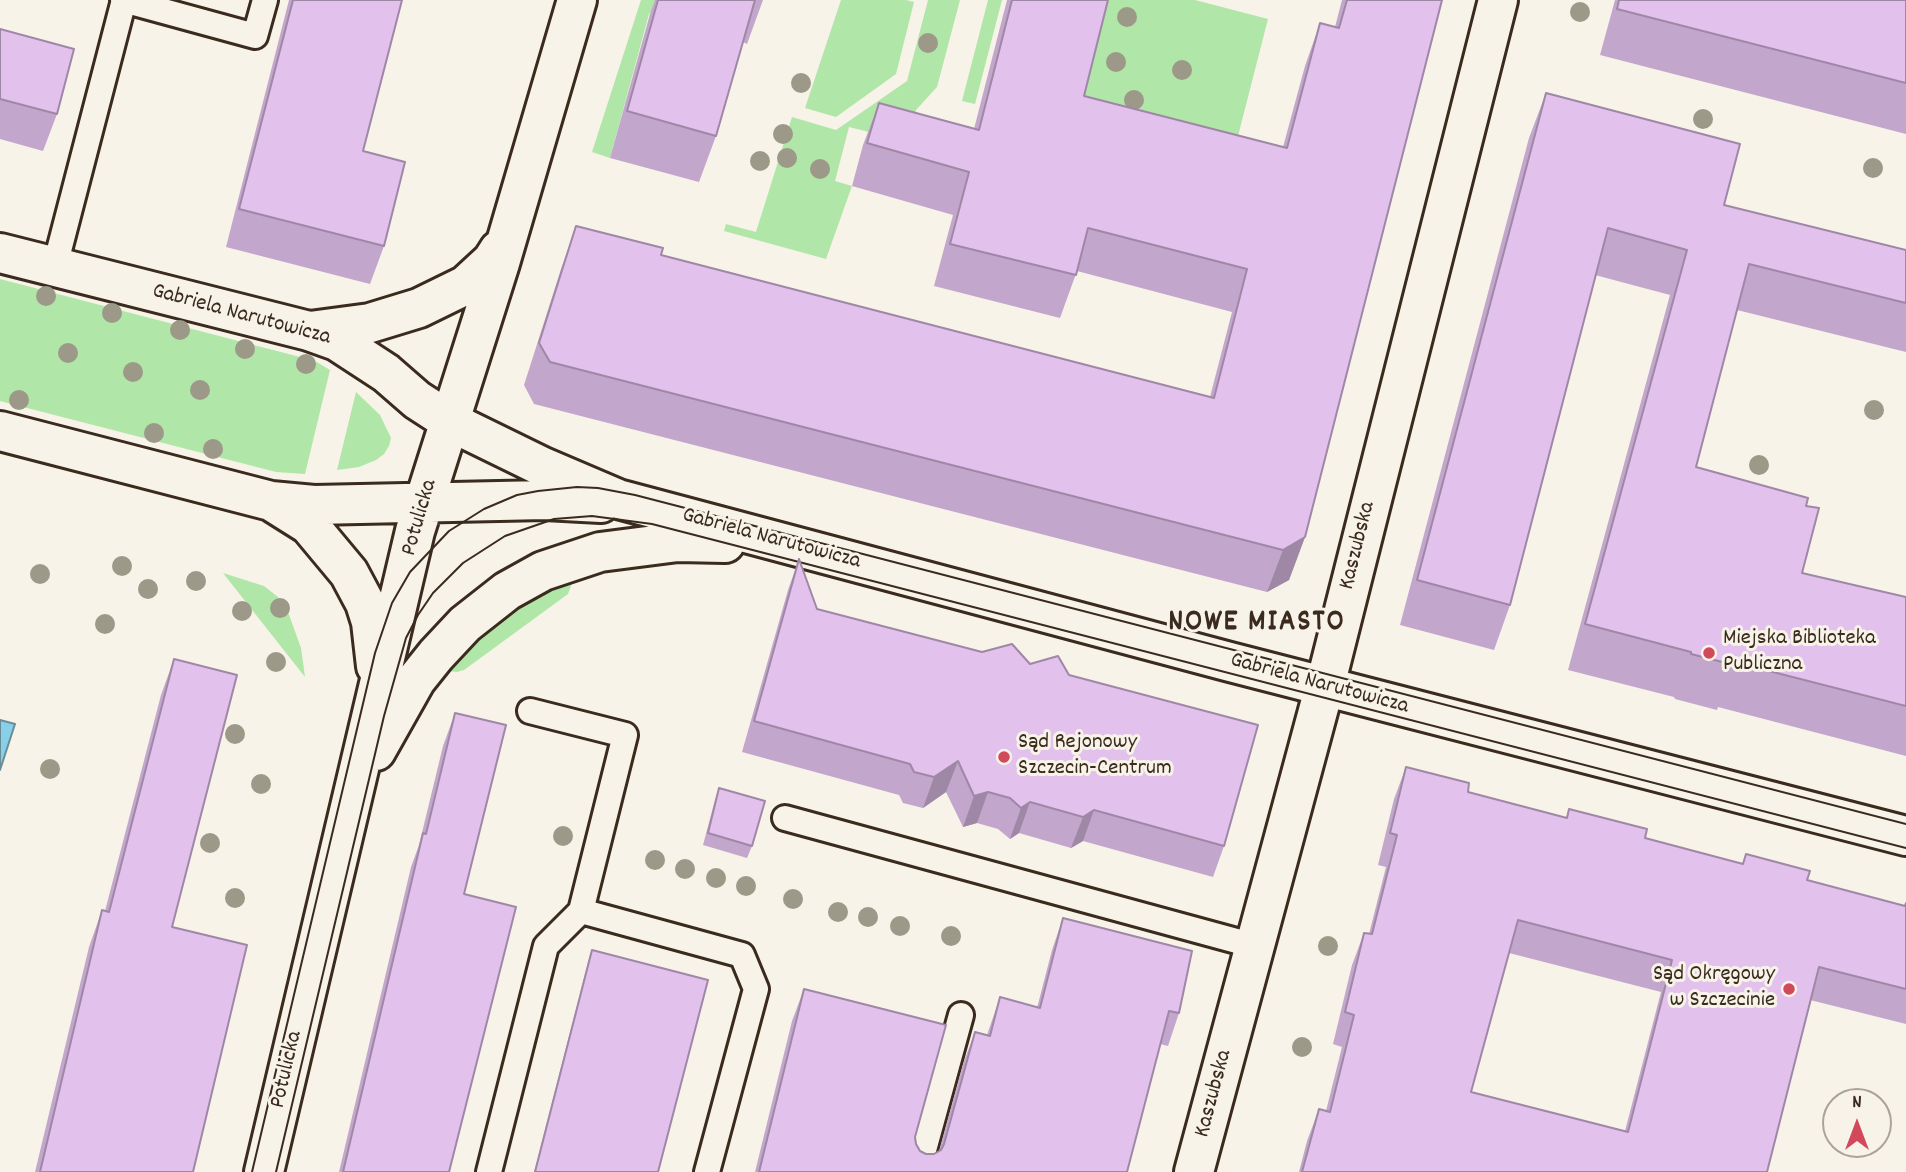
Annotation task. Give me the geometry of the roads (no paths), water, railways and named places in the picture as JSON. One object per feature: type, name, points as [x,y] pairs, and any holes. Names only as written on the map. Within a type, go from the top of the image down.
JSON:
[{"type":"street","name":"Potulicka","points":[[264,1172],[424,501],[508,236],[577,0]]},
{"type":"street","name":"Kaszubska","points":[[1194,1172],[1325,686],[1498,0]]},
{"type":"street","name":"Potulicka","points":[[309,331],[388,319],[453,293],[492,261],[508,236]]},
{"type":"street","name":"Gabriela Narutowicza","points":[[0,253],[309,331],[337,341],[386,373],[417,400],[477,437],[590,488],[652,509],[1906,836]]},
{"type":"street","name":"Gabriela Narutowicza","points":[[0,431],[271,501],[314,505],[545,500],[652,509]]},
{"type":"street","name":"Gabriela Narutowicza","points":[[271,501],[287,509],[320,536],[349,573],[365,603],[374,642],[376,671],[372,714]]},
{"type":"street","name":"Potulicka","points":[[351,806],[392,721],[416,680],[436,655],[478,613],[507,591],[565,562],[600,552],[665,543],[725,543],[808,550]]},
{"type":"lane","points":[[55,266],[123,0],[255,36],[265,0]]},
{"type":"lane","points":[[489,1172],[546,946],[581,911],[625,735],[530,711]]},
{"type":"lane","points":[[785,818],[1255,946]]},
{"type":"lane","points":[[581,911],[742,955],[756,989],[707,1172]]},
{"type":"lane","points":[[918,1172],[961,1015]]},
{"type":"water","points":[[0,720],[15,724],[0,770]]},
{"type":"tram line","points":[[252,1172],[375,653],[392,603],[410,572],[449,531],[484,509],[517,495],[577,487],[635,495],[1906,824]]},
{"type":"tram line","points":[[276,1172],[384,716],[406,638],[433,593],[463,563],[505,536],[554,519],[592,516],[652,524],[1906,848]]},
{"type":"place","name":"Miejska Biblioteka Publiczna","points":[[1709,653]]},
{"type":"place","name":"Sąd Rejonowy Szczecin-Centrum","points":[[1004,757]]},
{"type":"place","name":"Sąd Okręgowy w Szczecinie","points":[[1789,989]]},
{"type":"district","name":"NOWE MIASTO","points":[[1257,625]]}]
